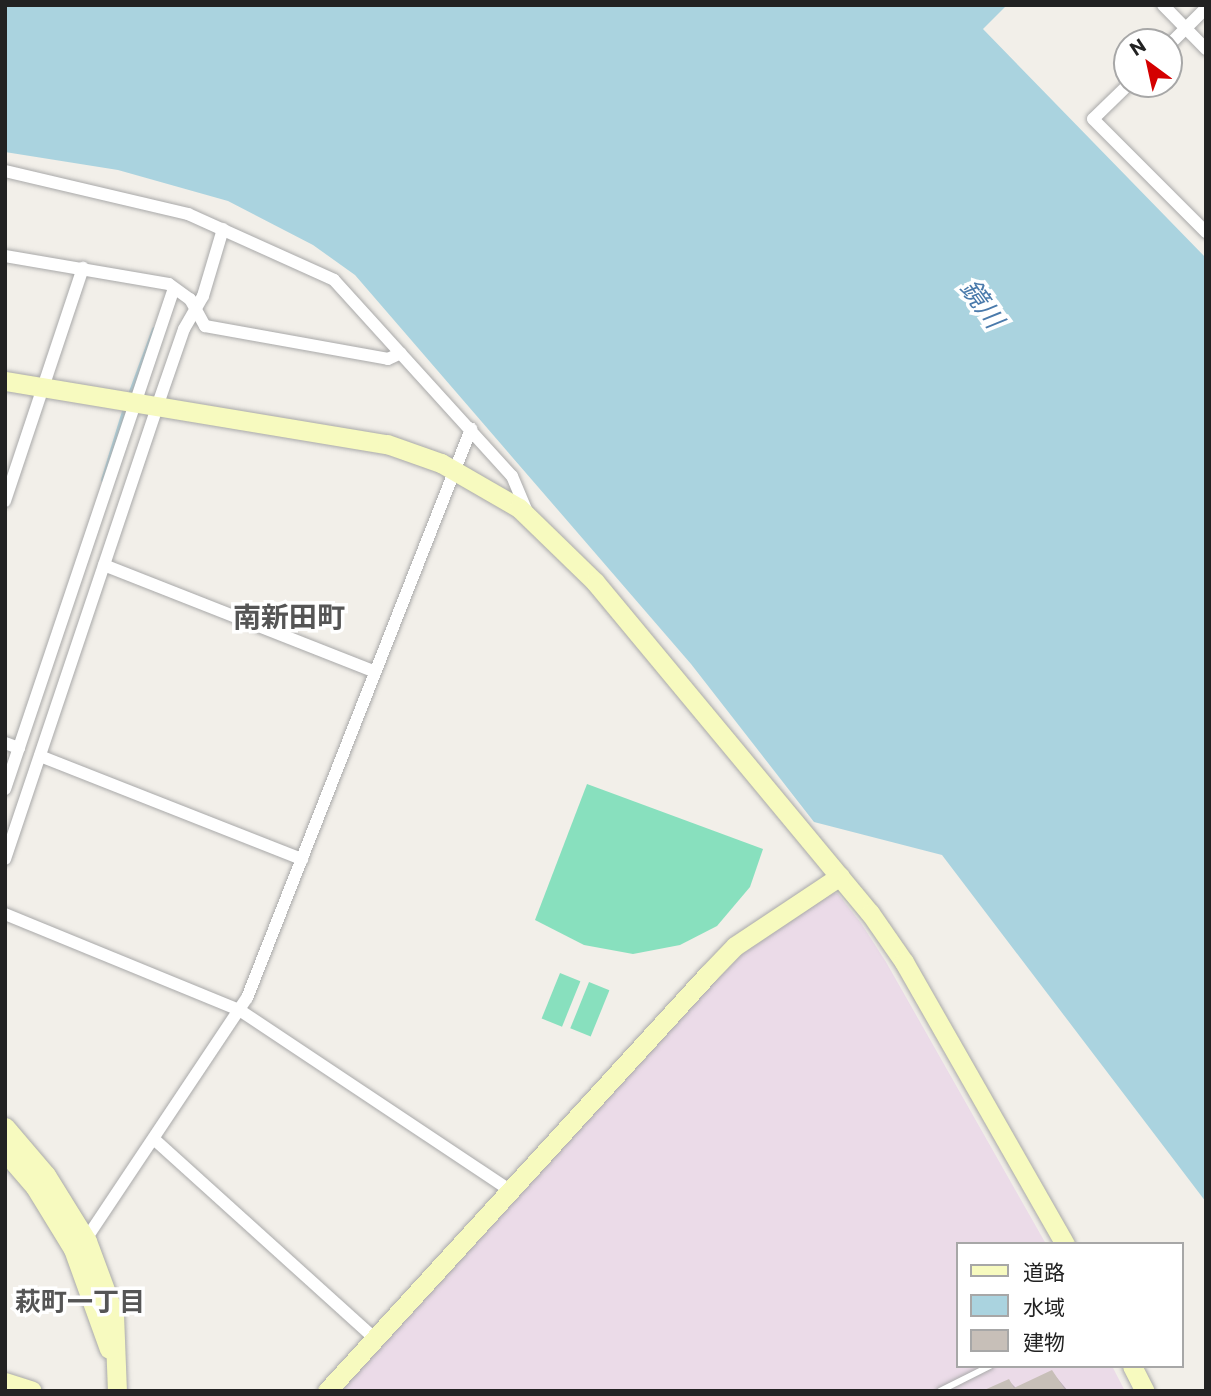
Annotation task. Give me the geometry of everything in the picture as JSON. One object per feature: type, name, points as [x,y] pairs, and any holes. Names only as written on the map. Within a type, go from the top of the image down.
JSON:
[{"type":"street","points":[[1163,5],[1206,49]]},
{"type":"street","points":[[1185,28],[1206,8]]},
{"type":"street","points":[[1115,98],[1093,119],[1206,232]]},
{"type":"street","points":[[5,171],[188,214],[334,280],[512,476],[530,517]]},
{"type":"street","points":[[5,859],[158,404],[184,330],[196,314],[223,229]]},
{"type":"street","points":[[5,256],[169,284],[173,290],[190,299],[205,326],[388,359],[401,354]]},
{"type":"street","points":[[5,501],[46,385],[82,268]]},
{"type":"street","points":[[5,789],[173,290]]},
{"type":"street","points":[[5,381],[46,385],[387,444],[455,470],[530,517],[595,582],[840,876],[904,962],[1064,1242]]},
{"type":"street","points":[[80,1245],[155,1140],[241,1011],[471,429]]},
{"type":"street","points":[[104,565],[375,672]]},
{"type":"street","points":[[5,743],[19,748]]},
{"type":"street","points":[[40,756],[302,859]]},
{"type":"street","points":[[327,1391],[735,946],[840,876]]},
{"type":"street","points":[[5,914],[241,1011],[511,1191]]},
{"type":"street","points":[[5,1127],[46,1175],[114,1314],[113,1357],[117,1391]]},
{"type":"street","points":[[155,1140],[376,1340]]},
{"type":"street","points":[[5,1152],[80,1245]]},
{"type":"street","points":[[1133,1368],[1145,1391]]},
{"type":"street","points":[[5,1382],[32,1391]]},
{"type":"lane","points":[[940,1391],[986,1368]]},
{"type":"shaded area","points":[[830,892],[838,894],[886,962],[1045,1242],[956,1242],[956,1368],[1113,1368],[1125,1391],[337,1391],[737,955]]},
{"type":"green space","points":[[587,784],[763,849],[750,887],[717,926],[680,945],[633,954],[584,945],[535,920]]},
{"type":"green space","points":[[560,973],[580,981],[562,1027],[542,1018]]},
{"type":"green space","points":[[589,982],[609,990],[591,1037],[570,1028]]},
{"type":"water","name":"鏡川","points":[[5,5],[1007,5],[983,29],[1206,258],[1206,1202],[942,855],[814,822],[691,664],[355,275],[313,245],[228,201],[118,170],[5,152]]},
{"type":"building","points":[[1052,1370],[1066,1391],[982,1391],[1009,1379],[1014,1388]]},
{"type":"waterway","points":[[129,397],[154,329]]},
{"type":"waterway","points":[[103,480],[126,405]]},
{"type":"district","name":"南新田町","points":[[289,616]]},
{"type":"district","name":"萩町一丁目","points":[[80,1301]]}]
